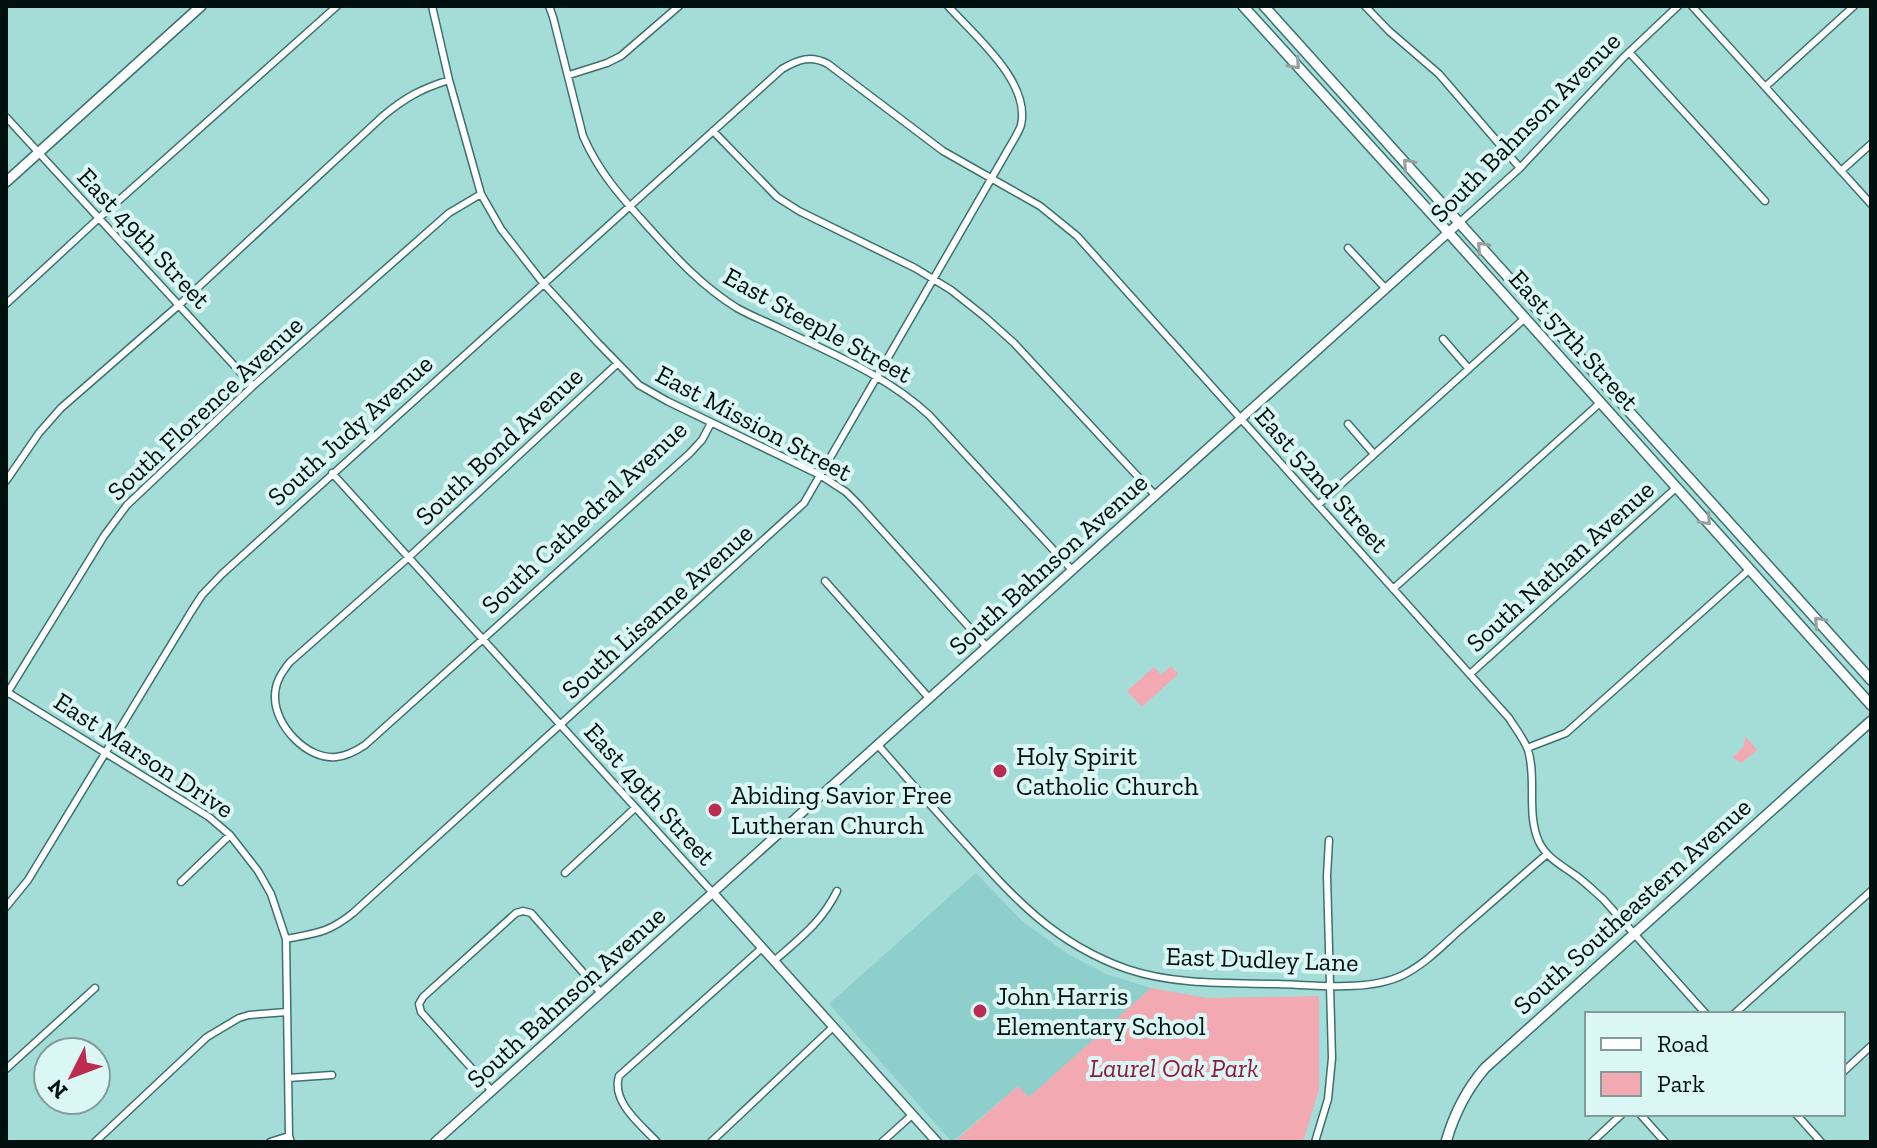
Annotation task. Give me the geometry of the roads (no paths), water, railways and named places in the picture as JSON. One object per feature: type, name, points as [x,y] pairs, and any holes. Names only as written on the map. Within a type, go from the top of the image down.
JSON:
[{"type":"main road","points":[[6,182],[201,6]]},
{"type":"main road","name":"East 57th Street","points":[[1243,6],[1871,705]]},
{"type":"main road","name":"East 57th Street","points":[[1264,6],[1871,680]]},
{"type":"main road","name":"South Southeastern Avenue","points":[[1446,1142],[1458,1109],[1485,1068],[1871,721]]},
{"type":"street","points":[[6,304],[337,6]]},
{"type":"street","name":"East Mission Street","points":[[432,6],[481,194],[501,229],[543,283],[639,385],[820,475],[846,492],[987,647]]},
{"type":"street","name":"East Steeple Street","points":[[549,6],[583,136],[591,155],[629,206],[686,268],[739,309],[877,377],[905,395],[929,415],[1072,570]]},
{"type":"street","points":[[569,75],[621,56],[679,6]]},
{"type":"street","name":"South Lisanne Avenue","points":[[286,939],[337,926],[804,503],[1021,125],[1018,89],[1007,71],[948,6]]},
{"type":"street","points":[[1365,6],[1439,74],[1520,168]]},
{"type":"street","name":"South Bahnson Avenue","points":[[435,1142],[1520,168],[1629,52],[1678,6]]},
{"type":"street","points":[[1692,6],[1871,204]]},
{"type":"street","points":[[1765,87],[1854,6]]},
{"type":"street","points":[[1629,52],[1765,201]]},
{"type":"street","name":"East 52nd Street","points":[[806,58],[828,64],[943,151],[1040,206],[1077,236],[1509,718],[1527,748],[1533,824],[1547,854]]},
{"type":"street","name":"South Judy Avenue","points":[[6,907],[28,880],[202,595],[332,473],[782,69],[806,58]]},
{"type":"street","points":[[6,481],[39,433],[61,408],[179,305],[383,116],[405,98],[449,80]]},
{"type":"street","name":"East 49th Street","points":[[6,117],[253,386]]},
{"type":"street","points":[[713,131],[777,197],[915,268],[974,308],[1014,343],[1155,495]]},
{"type":"street","points":[[1841,171],[1871,144]]},
{"type":"street","name":"South Florence Avenue","points":[[7,693],[104,536],[127,505],[253,386],[449,213],[481,194]]},
{"type":"street","points":[[1348,248],[1386,289]]},
{"type":"street","points":[[1318,505],[1525,318]]},
{"type":"street","points":[[1443,339],[1469,369]]},
{"type":"street","name":"South Bond Avenue","points":[[482,639],[378,734],[351,754],[338,757],[310,752],[293,736],[276,707],[275,695],[281,672],[290,662],[409,557],[617,364]]},
{"type":"street","points":[[1393,589],[1601,402]]},
{"type":"street","name":"South Cathedral Avenue","points":[[482,639],[689,454],[702,440],[711,423]]},
{"type":"street","points":[[1348,424],[1374,454]]},
{"type":"street","name":"East 49th Street","points":[[332,473],[937,1142]]},
{"type":"street","name":"South Nathan Avenue","points":[[1470,674],[1677,487]]},
{"type":"street","points":[[1527,748],[1566,733],[1750,569]]},
{"type":"street","points":[[825,581],[929,698]]},
{"type":"street","name":"East Marson Drive","points":[[7,693],[209,817],[230,835],[258,871],[271,894],[286,939],[290,1139]]},
{"type":"street","name":"East Dudley Lane","points":[[877,744],[1021,904],[1056,933],[1089,953],[1127,969],[1155,976],[1182,980],[1330,986],[1384,982],[1416,968],[1547,854]]},
{"type":"street","points":[[565,873],[635,808]]},
{"type":"street","points":[[181,882],[230,835]]},
{"type":"street","points":[[1315,1142],[1328,1099],[1332,1058],[1327,876],[1329,840]]},
{"type":"street","points":[[1547,854],[1587,885],[1704,1012]]},
{"type":"street","points":[[774,961],[817,922],[829,908],[837,891]]},
{"type":"street","points":[[1736,1012],[1871,891]]},
{"type":"street","points":[[492,1091],[421,1012],[419,1004],[516,913],[531,913],[601,993]]},
{"type":"street","points":[[657,1142],[622,1102],[617,1085],[619,1076],[762,948]]},
{"type":"street","points":[[6,1069],[95,988]]},
{"type":"street","points":[[95,1142],[207,1037],[239,1018],[287,1012]]},
{"type":"street","points":[[711,1142],[833,1027]]},
{"type":"street","points":[[1845,1070],[1871,1046]]},
{"type":"street","points":[[288,1078],[332,1075]]},
{"type":"street","points":[[882,1142],[912,1115]]},
{"type":"street","points":[[1592,1142],[1620,1116]]},
{"type":"street","points":[[1642,1116],[1665,1142]]},
{"type":"street","points":[[1798,1116],[1821,1142]]},
{"type":"street","points":[[270,1142],[290,1139]]},
{"type":"place","name":"Holy Spirit Catholic Church","points":[[1000,771]]},
{"type":"place","name":"Abiding Savior Free Lutheran Church","points":[[715,810]]},
{"type":"place","name":"John Harris Elementary School","points":[[980,1011]]},
{"type":"park label","name":"Laurel Oak Park","points":[[1174,1068]]}]
